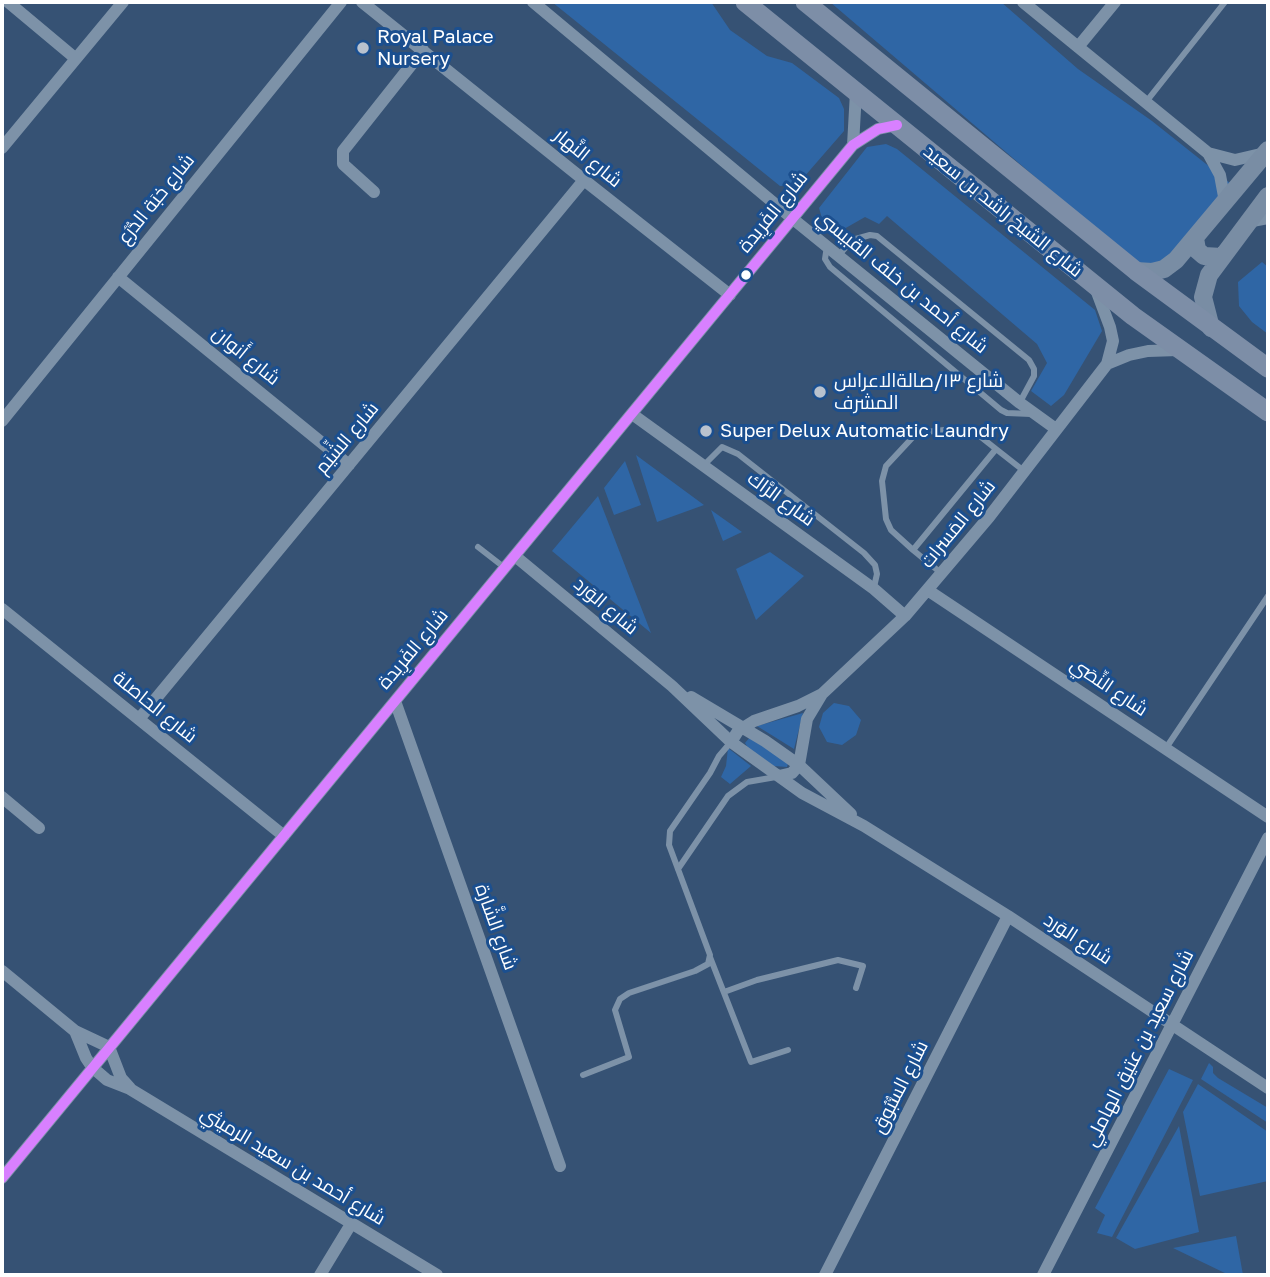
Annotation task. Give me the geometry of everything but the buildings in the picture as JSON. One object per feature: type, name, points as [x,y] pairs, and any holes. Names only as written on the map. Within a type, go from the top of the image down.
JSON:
[{"type":"main road","name":"شارع الشيخ راشد بن سعيد","points":[[745,2],[1093,284],[1178,350],[1268,412]]},
{"type":"main road","name":"شارع الشيخ راشد بن سعيد","points":[[805,2],[1136,271],[1210,328],[1268,368]]},
{"type":"street","points":[[8,2],[75,58]]},
{"type":"street","points":[[2,148],[122,2]]},
{"type":"street","name":"شارع خبَة الدُّرُع","points":[[2,421],[341,2]]},
{"type":"street","name":"شارع النَّهار","points":[[362,2],[730,295]]},
{"type":"street","name":"شارع أحمد بن خلف القبيسي","points":[[533,2],[793,219],[1020,403],[1056,429]]},
{"type":"street","points":[[1023,2],[1208,153],[1220,175],[1225,202]]},
{"type":"street","points":[[1077,47],[1115,2]]},
{"type":"street","points":[[374,192],[343,164],[343,150],[423,50]]},
{"type":"street","points":[[853,145],[856,92]]},
{"type":"street","name":"شارع الفَرِيدة","points":[[2,1178],[853,145],[878,129],[897,125]]},
{"type":"street","points":[[1136,271],[1152,272],[1164,269],[1175,260],[1267,151]]},
{"type":"street","points":[[1208,153],[1235,160],[1267,151]]},
{"type":"street","name":"شارع الشِّيَم","points":[[139,719],[584,180]]},
{"type":"street","points":[[1210,328],[1203,297],[1209,275],[1268,196]]},
{"type":"street","points":[[1246,222],[1268,218]]},
{"type":"street","points":[[1195,238],[1197,250],[1204,256],[1222,257]]},
{"type":"street","name":"شارع أَنوان","points":[[118,277],[349,465]]},
{"type":"street","points":[[1093,284],[1111,327],[1113,341],[1107,363]]},
{"type":"street","points":[[1107,363],[1149,351],[1178,350]]},
{"type":"street","name":"شارع المَسرات","points":[[799,765],[807,719],[822,694],[929,591],[1107,363]]},
{"type":"street","name":"شارع الرَّاك","points":[[632,414],[874,589],[905,616]]},
{"type":"street","name":"شارع الوَرد","points":[[515,556],[672,686],[731,742],[802,793],[864,826],[1008,916],[1268,1087]]},
{"type":"street","name":"شارع النِّصَي","points":[[929,591],[1268,817]]},
{"type":"street","name":"شارع الحاصلة","points":[[2,609],[284,836]]},
{"type":"street","name":"شارع الوَرد","points":[[672,686],[744,727],[799,765],[864,826]]},
{"type":"street","name":"شارع المَسرات","points":[[731,742],[744,727],[754,721],[822,694]]},
{"type":"street","name":"شارع الشَّارة","points":[[396,701],[560,1166]]},
{"type":"street","points":[[779,776],[792,773],[799,765]]},
{"type":"street","points":[[2,797],[39,828]]},
{"type":"street","name":"شارع سعيد بن عتيق الهاملي","points":[[1043,1275],[1268,838]]},
{"type":"street","name":"شارع السُّبُوق","points":[[825,1275],[1008,916]]},
{"type":"street","points":[[2,971],[75,1031],[109,1047],[121,1078],[130,1089]]},
{"type":"street","points":[[75,1031],[92,1067]]},
{"type":"street","name":"شارع أحمد بن سعيد الرميثي","points":[[92,1067],[107,1080],[130,1089],[437,1275]]},
{"type":"street","points":[[320,1275],[351,1224]]},
{"type":"lane","points":[[1146,102],[1226,2]]},
{"type":"lane","points":[[839,255],[852,240],[877,236],[1029,360],[1034,376],[1020,403]]},
{"type":"lane","points":[[827,244],[825,259],[830,267],[1001,410],[1007,413],[1034,414]]},
{"type":"lane","points":[[942,575],[891,530],[886,519],[882,481],[886,466],[913,437],[925,432],[962,428],[972,430],[1024,471]]},
{"type":"lane","points":[[703,466],[722,447],[738,454],[863,553],[875,565],[877,574],[874,589]]},
{"type":"lane","points":[[913,550],[996,449]]},
{"type":"lane","points":[[478,547],[505,568]]},
{"type":"lane","points":[[1166,748],[1268,596]]},
{"type":"lane","points":[[731,742],[670,831],[668,845],[751,1062],[788,1050]]},
{"type":"lane","points":[[678,869],[728,796],[747,782],[779,776]]},
{"type":"lane","points":[[583,1075],[629,1057],[615,1010],[620,999],[629,993],[695,971],[708,964],[709,955]]},
{"type":"lane","points":[[724,992],[757,980],[838,960],[863,966],[856,988]]},
{"type":"shaded area","points":[[552,2],[711,2],[730,30],[767,56],[792,63],[839,98],[844,109],[844,131],[797,185],[780,186]]},
{"type":"shaded area","points":[[830,2],[1001,2],[1078,69],[1152,121],[1235,187],[1177,257],[1143,269]]},
{"type":"shaded area","points":[[886,144],[897,149],[1095,310],[1102,331],[1064,395],[1051,406],[1031,391],[1047,363],[1037,344],[887,216],[879,224],[865,217],[837,233],[823,222],[819,208],[867,147]]},
{"type":"shaded area","points":[[1262,262],[1268,267],[1268,334],[1252,322],[1239,306],[1238,282]]},
{"type":"shaded area","points":[[636,455],[704,505],[657,522]]},
{"type":"shaded area","points":[[625,461],[641,505],[614,515],[604,488]]},
{"type":"shaded area","points":[[598,496],[651,633],[552,551]]},
{"type":"shaded area","points":[[711,510],[742,532],[723,541]]},
{"type":"shaded area","points":[[770,552],[804,576],[756,620],[736,569]]},
{"type":"shaded area","points":[[834,703],[849,706],[861,720],[856,735],[842,745],[827,742],[819,727],[823,713]]},
{"type":"shaded area","points":[[803,713],[794,749],[757,726]]},
{"type":"shaded area","points":[[750,737],[788,763],[787,767],[774,766],[748,748],[745,743]]},
{"type":"shaded area","points":[[728,748],[751,766],[730,784],[721,777],[726,766]]},
{"type":"shaded area","points":[[1209,1063],[1218,1078],[1268,1108],[1268,1123],[1201,1079]]},
{"type":"shaded area","points":[[1169,1069],[1193,1080],[1112,1237],[1097,1233],[1105,1215],[1095,1208]]},
{"type":"shaded area","points":[[1198,1084],[1268,1132],[1268,1181],[1200,1196],[1183,1112]]},
{"type":"shaded area","points":[[1179,1126],[1199,1232],[1135,1249],[1116,1238]]},
{"type":"shaded area","points":[[1236,1236],[1243,1275],[1229,1275],[1173,1248]]},
{"type":"transit line","points":[[2,1178],[853,145],[878,129],[897,125]]},
{"type":"place","name":"Royal Palace Nursery","points":[[363,48]]},
{"type":"place","name":"شارع ١٣/صالةالاعراس المشرف","points":[[820,392]]},
{"type":"place","name":"Super Delux Automatic Laundry","points":[[706,431]]}]
